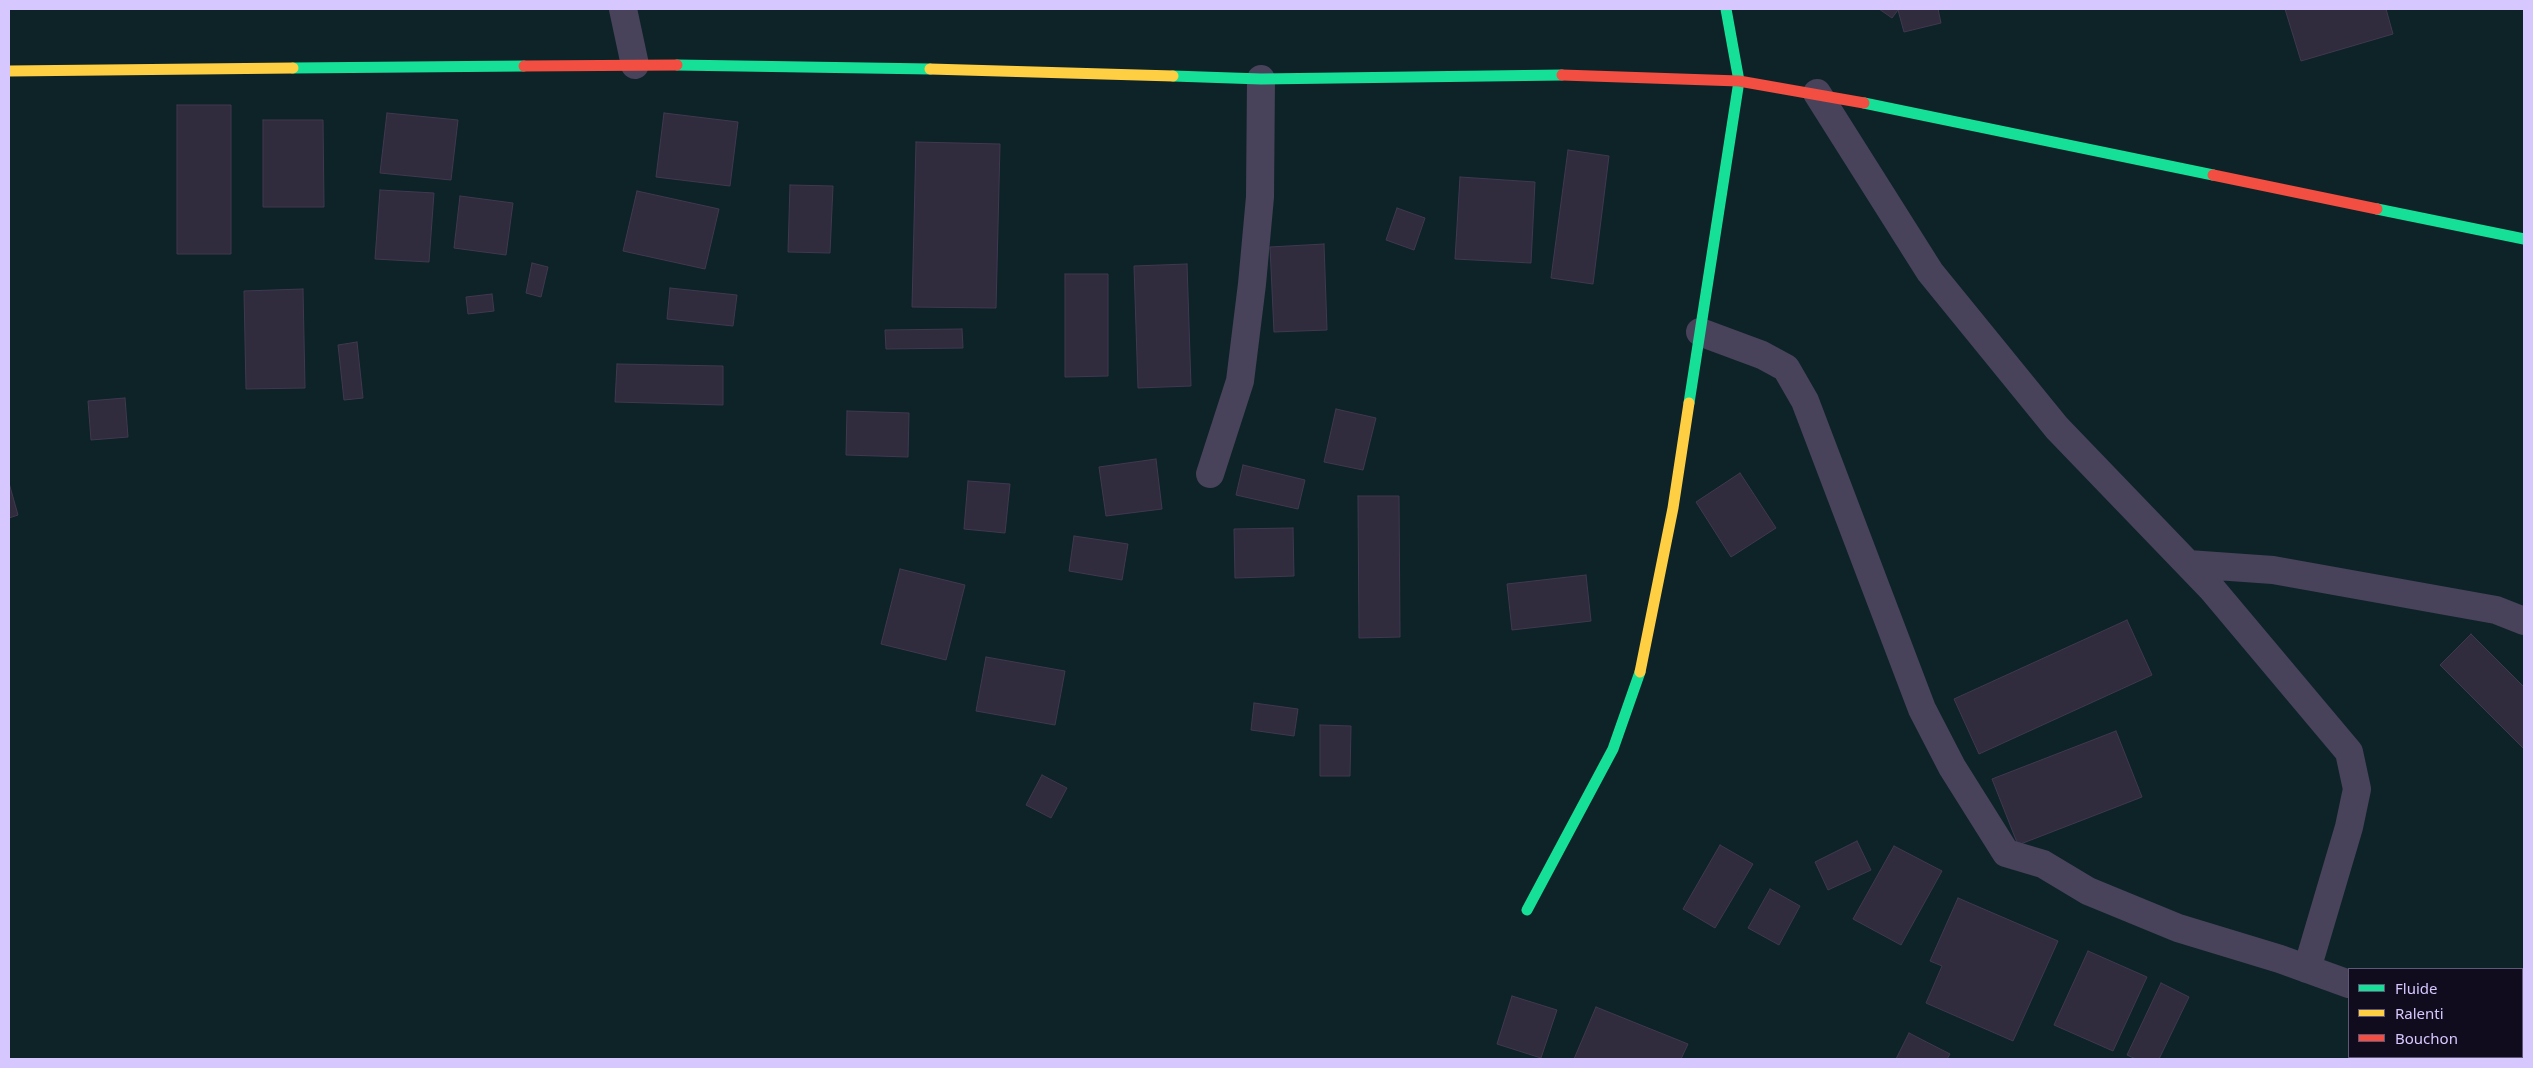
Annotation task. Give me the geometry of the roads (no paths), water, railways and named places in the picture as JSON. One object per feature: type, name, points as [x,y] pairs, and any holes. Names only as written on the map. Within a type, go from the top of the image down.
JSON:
[{"type":"street","points":[[623,9],[635,66]]},
{"type":"street","points":[[1528,910],[1613,749],[1637,684],[1673,508],[1739,81],[1726,9]]},
{"type":"street","points":[[9,71],[635,66],[846,67],[1261,79],[1546,74],[1739,81],[1817,93],[2524,239]]},
{"type":"street","points":[[1210,474],[1240,381],[1260,197],[1261,79]]},
{"type":"street","points":[[1817,93],[1930,272],[2057,428],[2212,589],[2349,752],[2357,789],[2349,827],[2307,969]]},
{"type":"street","points":[[1700,332],[1762,355],[1786,368],[1805,401],[1922,709],[1952,767],[2006,853],[2043,864],[2088,891],[2178,928],[2348,984]]},
{"type":"street","points":[[2188,564],[2283,572],[2496,610],[2524,621]]}]
